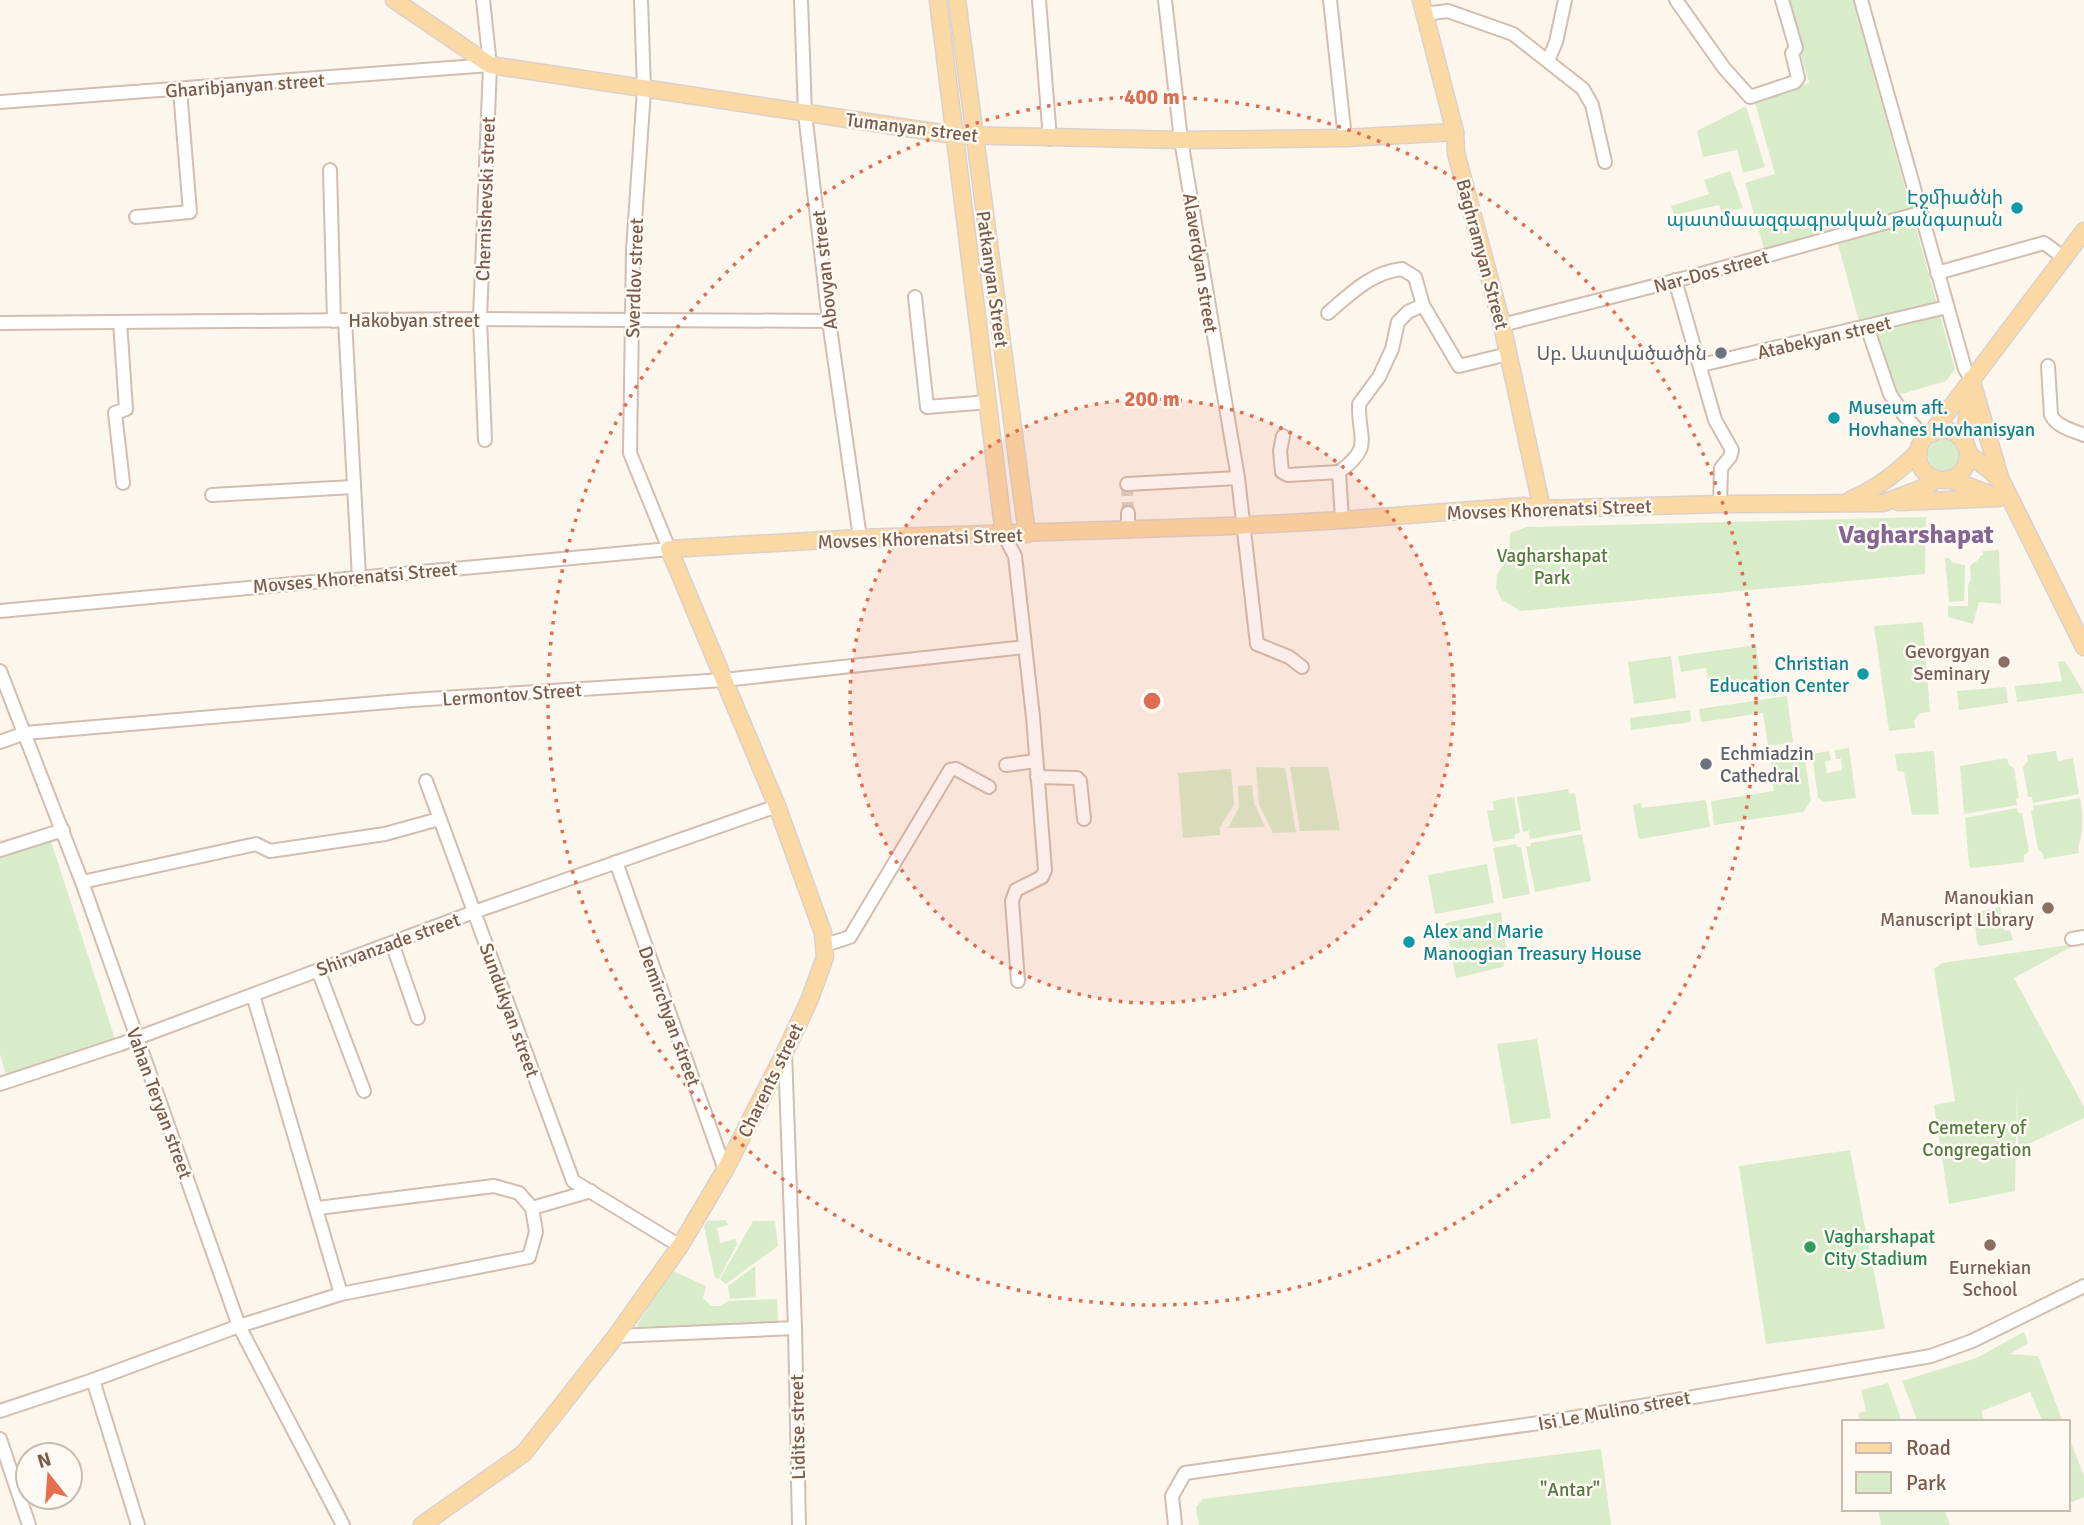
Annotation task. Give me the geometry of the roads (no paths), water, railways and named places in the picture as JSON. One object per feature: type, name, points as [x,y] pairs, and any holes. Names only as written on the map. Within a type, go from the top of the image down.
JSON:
[{"type":"main road","name":"Tumanyan street","points":[[394,0],[489,65],[954,135],[1181,140],[1345,138],[1455,132]]},
{"type":"main road","name":"Patkanyan Street","points":[[938,0],[1004,535]]},
{"type":"main road","name":"Patkanyan Street","points":[[957,0],[1027,534]]},
{"type":"main road","name":"Baghramyan Street","points":[[1422,7],[1455,132],[1456,153],[1502,325],[1542,509]]},
{"type":"main road","name":"Movses Khorenatsi Street","points":[[1842,503],[1866,493],[1897,473],[1925,441],[2084,232]]},
{"type":"main road","points":[[1942,479],[1963,470],[1971,379]]},
{"type":"main road","points":[[1971,379],[2001,491]]},
{"type":"main road","points":[[2001,491],[1929,476],[1920,465],[1925,441],[1938,431],[1953,433],[1991,471],[2001,491],[2013,506],[2084,647]]},
{"type":"main road","name":"Movses Khorenatsi Street","points":[[669,549],[860,538],[1245,526],[1525,506],[1542,509],[1883,503],[1942,479]]},
{"type":"main road","points":[[1883,503],[2001,491]]},
{"type":"main road","points":[[669,549],[777,806],[825,945]]},
{"type":"main road","name":"Charents street","points":[[422,1525],[524,1453],[616,1336],[680,1246],[725,1170],[785,1052],[809,1001],[825,957],[825,945]]},
{"type":"street","name":"Chernishevski street","points":[[483,0],[489,65],[480,319],[485,440]]},
{"type":"street","name":"Sverdlov street","points":[[642,0],[644,90],[633,250],[630,453],[669,549]]},
{"type":"street","name":"Abovyan street","points":[[801,0],[805,113],[829,321],[860,538]]},
{"type":"street","points":[[1039,0],[1049,139]]},
{"type":"street","name":"Alaverdyan street","points":[[1165,0],[1181,140],[1245,526],[1257,644],[1289,657],[1302,667]]},
{"type":"street","points":[[1331,0],[1345,138]]},
{"type":"street","points":[[1548,61],[1556,42],[1565,0]]},
{"type":"street","points":[[1676,0],[1724,68],[1750,97],[1796,82],[1798,74],[1792,53],[1796,47],[1782,0]]},
{"type":"street","points":[[1861,0],[1937,273],[1965,369],[1971,379]]},
{"type":"street","points":[[1422,7],[1451,5],[1513,34],[1583,89],[1592,104],[1605,162]]},
{"type":"street","name":"Gharibjanyan street","points":[[0,102],[489,65]]},
{"type":"street","points":[[136,217],[190,212],[180,90]]},
{"type":"street","points":[[330,170],[359,577]]},
{"type":"street","name":"Nar-Dos street","points":[[1502,325],[1920,213]]},
{"type":"street","points":[[1937,273],[2044,243],[2063,257]]},
{"type":"street","points":[[1328,313],[1365,282],[1388,271],[1402,269],[1415,277],[1423,306],[1459,366],[1508,354]]},
{"type":"street","points":[[1675,280],[1715,420],[1732,450],[1721,468],[1720,504]]},
{"type":"street","points":[[915,297],[927,407],[989,402]]},
{"type":"street","points":[[1283,436],[1280,451],[1282,472],[1288,475],[1339,472],[1352,462],[1363,445],[1359,404],[1379,377],[1392,349],[1398,321],[1408,312],[1423,306]]},
{"type":"street","name":"Atabekyan street","points":[[1701,365],[1947,307]]},
{"type":"street","name":"Hakobyan street","points":[[0,323],[480,319],[829,321]]},
{"type":"street","points":[[120,322],[126,409],[115,412],[123,483]]},
{"type":"street","points":[[1867,327],[1890,394],[1925,441]]},
{"type":"street","points":[[2048,366],[2053,420],[2057,424],[2084,433]]},
{"type":"street","points":[[1339,472],[1342,520]]},
{"type":"street","points":[[1127,484],[1238,478]]},
{"type":"street","points":[[212,495],[353,487]]},
{"type":"street","points":[[1128,513],[1128,531]]},
{"type":"street","points":[[1015,556],[1027,534]]},
{"type":"street","name":"Patkanyan Street","points":[[1004,535],[1015,556],[1045,870],[1042,877],[1016,890],[1012,901],[1018,981]]},
{"type":"street","name":"Movses Khorenatsi Street","points":[[0,611],[669,549]]},
{"type":"street","name":"Lermontov Street","points":[[0,742],[25,733],[412,700],[724,680],[1025,647]]},
{"type":"street","name":"Vahan Teryan street","points":[[0,671],[82,882],[239,1326],[343,1525]]},
{"type":"street","points":[[1006,765],[1036,761]]},
{"type":"street","points":[[825,945],[850,937],[950,770],[956,769],[989,787]]},
{"type":"street","points":[[1037,777],[1077,778],[1080,781],[1084,819]]},
{"type":"street","name":"Sundukyan street","points":[[426,781],[573,1181],[680,1246]]},
{"type":"street","name":"Shirvanzade street","points":[[0,1084],[253,995],[474,912],[777,806]]},
{"type":"street","points":[[82,882],[256,844],[270,851],[386,834],[439,819]]},
{"type":"street","points":[[0,850],[63,830]]},
{"type":"street","name":"Demirchyan street","points":[[616,862],[725,1170]]},
{"type":"street","points":[[392,943],[418,1018]]},
{"type":"street","points":[[318,971],[364,1091]]},
{"type":"street","points":[[253,995],[318,1208],[341,1294]]},
{"type":"street","name":"Liditse street","points":[[785,1052],[799,1525]]},
{"type":"street","points":[[0,1411],[239,1326],[341,1294],[529,1257],[537,1232],[532,1208],[519,1193],[494,1186],[318,1208]]},
{"type":"street","points":[[532,1208],[591,1191]]},
{"type":"street","name":"Isi Le Mulino street","points":[[1175,1525],[1172,1496],[1185,1473],[1560,1420],[1931,1356],[1972,1341],[2084,1286]]},
{"type":"street","points":[[616,1336],[795,1328]]},
{"type":"street","points":[[93,1380],[138,1525]]},
{"type":"street","points":[[0,1439],[29,1525]]},
{"type":"tunnel","points":[[1127,484],[1128,513]]},
{"type":"place","name":"Էջմիածնի պատմաազգագրական թանգարան","points":[[2017,208]]},
{"type":"place","name":"Սբ. Աստվածածին","points":[[1721,353]]},
{"type":"place","name":"Museum aft. Hovhanes Hovhanisyan","points":[[1834,418]]},
{"type":"place","name":"Gevorgyan Seminary","points":[[2004,662]]},
{"type":"place","name":"Christian Education Center","points":[[1863,674]]},
{"type":"place","name":"Echmiadzin Cathedral","points":[[1706,764]]},
{"type":"place","name":"Manoukian Manuscript Library","points":[[2048,908]]},
{"type":"place","name":"Alex and Marie Manoogian Treasury House","points":[[1409,942]]},
{"type":"place","name":"Eurnekian School","points":[[1990,1245]]},
{"type":"place","name":"Vagharshapat City Stadium","points":[[1810,1247]]},
{"type":"district","name":"Vagharshapat","points":[[1916,534]]},
{"type":"park label","name":"Vagharshapat Park","points":[[1552,566]]},
{"type":"park label","name":"Cemetery of Congregation","points":[[1977,1138]]},
{"type":"park label","name":"\"Antar\"","points":[[1570,1489]]}]
